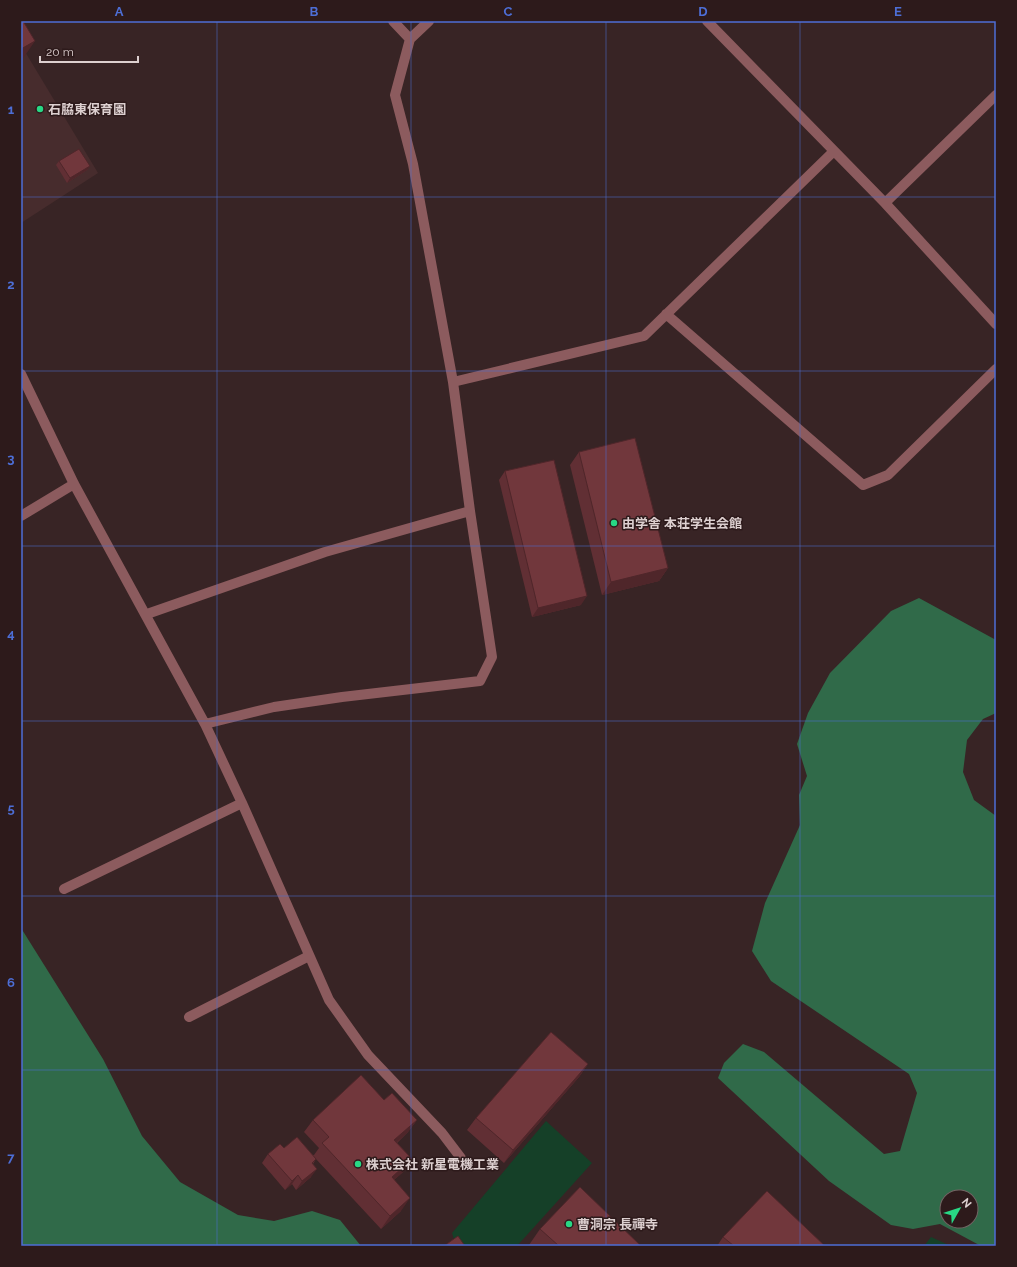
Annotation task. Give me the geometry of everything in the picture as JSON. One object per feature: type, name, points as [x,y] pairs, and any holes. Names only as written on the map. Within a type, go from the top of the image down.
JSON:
[{"type":"street","points":[[393,21],[410,39]]},
{"type":"street","points":[[205,724],[274,707],[342,697],[480,681],[492,657],[470,511],[453,382],[413,164],[395,95],[410,39],[429,21]]},
{"type":"street","points":[[707,21],[885,203],[996,324]]},
{"type":"street","points":[[885,203],[996,94]]},
{"type":"street","points":[[453,382],[644,336],[834,152]]},
{"type":"street","points":[[666,314],[864,485],[888,475],[996,369]]},
{"type":"street","points":[[21,374],[74,484],[205,724],[242,803],[328,1000],[368,1055],[442,1133],[461,1158]]},
{"type":"street","points":[[21,516],[74,484]]},
{"type":"street","points":[[146,614],[325,552],[470,511]]},
{"type":"street","points":[[64,889],[242,803]]},
{"type":"street","points":[[189,1017],[309,956]]},
{"type":"shaded area","name":"石脇東保育園","points":[[21,45],[98,173],[21,223]]},
{"type":"green space","points":[[919,598],[996,640],[996,713],[983,719],[967,740],[963,772],[974,800],[996,816],[996,1246],[981,1246],[949,1229],[979,1229],[979,1189],[939,1189],[939,1224],[913,1229],[891,1225],[829,1181],[718,1078],[724,1063],[743,1044],[764,1052],[884,1154],[900,1151],[917,1093],[909,1074],[771,981],[752,951],[765,903],[800,825],[799,795],[807,776],[797,744],[808,713],[830,673],[891,611]]},
{"type":"green space","points":[[21,928],[103,1059],[142,1136],[180,1182],[238,1215],[274,1221],[312,1211],[340,1220],[361,1246],[21,1246]]},
{"type":"green space","points":[[546,1121],[592,1163],[517,1246],[456,1246],[452,1233]]},
{"type":"green space","points":[[931,1237],[951,1246],[924,1246]]},
{"type":"building","points":[[21,21],[23,21],[35,41],[21,49]]},
{"type":"building","points":[[79,149],[90,166],[70,178],[59,161]]},
{"type":"building","name":"由学舎 本荘学生会館","points":[[635,438],[668,568],[611,582],[579,452]]},
{"type":"building","points":[[554,460],[587,596],[538,608],[505,471]]},
{"type":"building","points":[[551,1032],[588,1064],[513,1150],[476,1118]]},
{"type":"building","name":"株式会社 新星電機工業","points":[[361,1075],[384,1100],[392,1093],[417,1120],[394,1140],[412,1159],[392,1177],[410,1198],[390,1216],[322,1143],[329,1137],[313,1120]]},
{"type":"building","points":[[297,1137],[316,1159],[312,1163],[317,1169],[302,1181],[298,1175],[292,1181],[268,1154],[280,1144],[284,1148]]},
{"type":"building","points":[[580,1187],[641,1246],[559,1246],[540,1229]]},
{"type":"building","points":[[767,1191],[825,1246],[734,1246],[723,1237]]},
{"type":"building","points":[[458,1236],[465,1246],[444,1246]]},
{"type":"place","name":"石脇東保育園","points":[[40,109]]},
{"type":"place","name":"由学舎 本荘学生会館","points":[[614,523]]},
{"type":"place","name":"株式会社 新星電機工業","points":[[358,1164]]},
{"type":"place","name":"曹洞宗 長禪寺","points":[[569,1224]]}]
